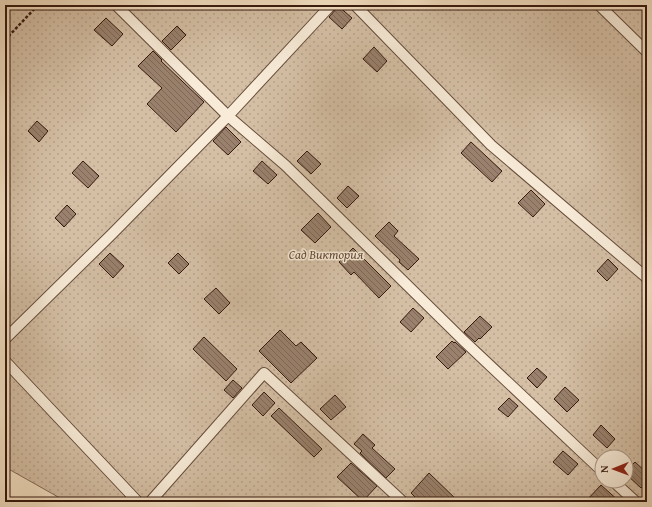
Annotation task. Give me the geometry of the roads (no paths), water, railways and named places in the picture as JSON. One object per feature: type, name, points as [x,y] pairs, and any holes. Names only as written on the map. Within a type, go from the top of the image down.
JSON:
[{"type":"lane","points":[[116,5],[228,116],[285,165],[464,341],[594,463]]},
{"type":"lane","points":[[5,340],[228,116],[331,5]]},
{"type":"lane","points":[[355,5],[491,145],[647,278]]},
{"type":"lane","points":[[599,5],[647,52]]},
{"type":"lane","points":[[5,361],[138,502]]},
{"type":"lane","points":[[150,502],[264,373],[403,502]]},
{"type":"lane","points":[[622,489],[636,502]]},
{"type":"park label","name":"Сад Виктория","points":[[326,254]]}]
